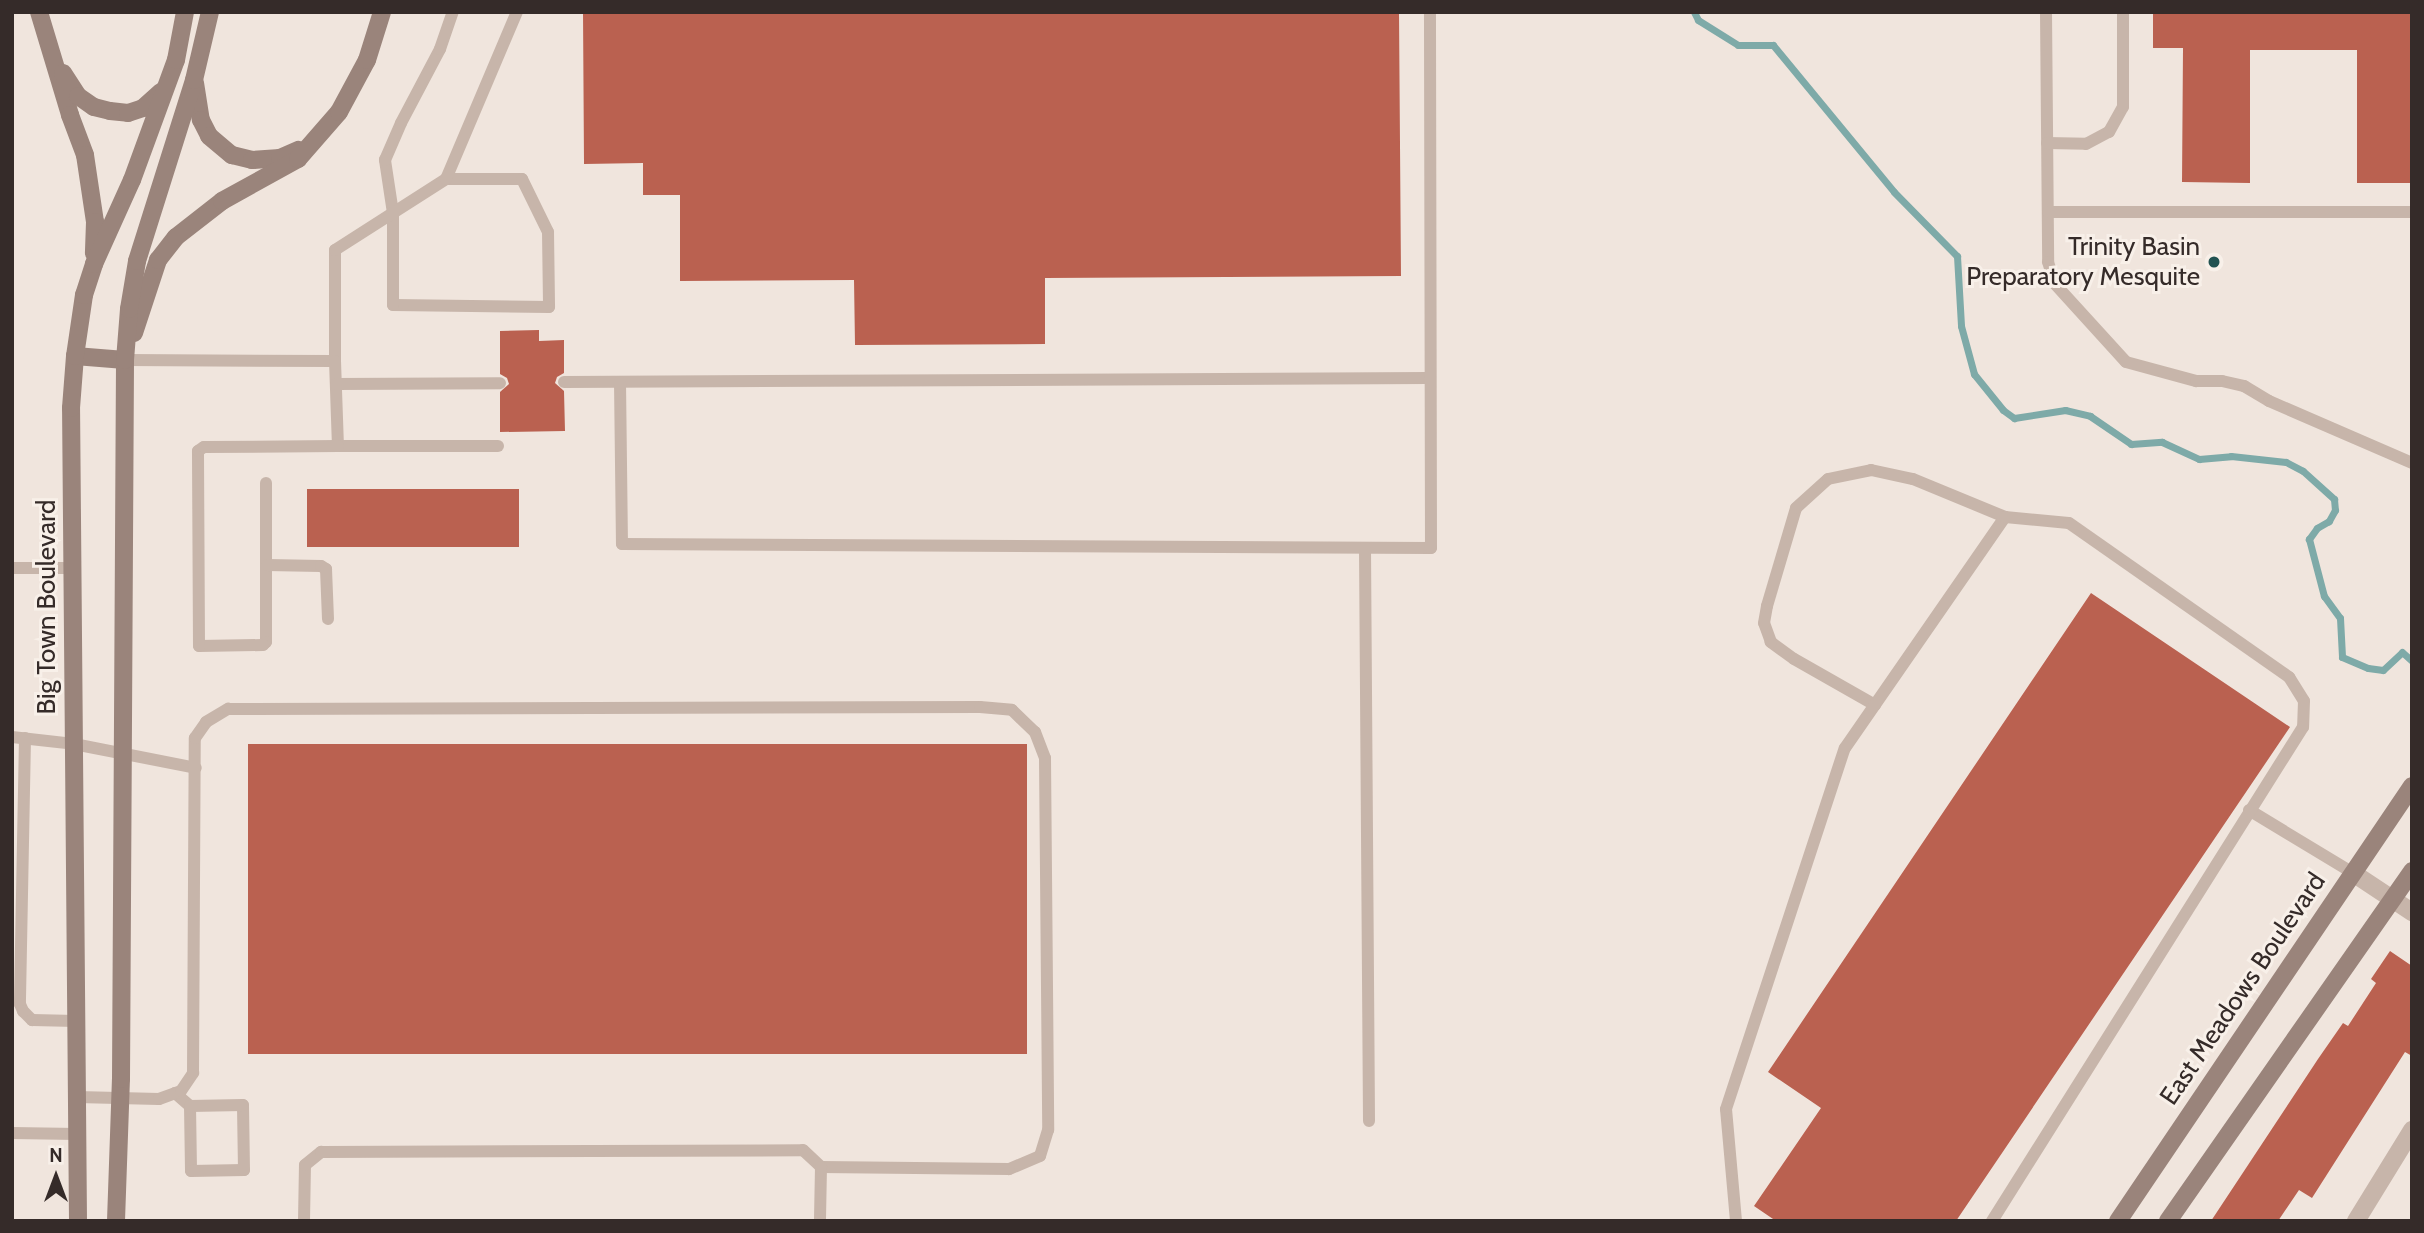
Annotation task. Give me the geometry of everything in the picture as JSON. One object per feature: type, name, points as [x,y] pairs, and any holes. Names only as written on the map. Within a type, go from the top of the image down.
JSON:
[{"type":"main road","points":[[39,12],[46,42],[86,155],[95,222],[94,264]]},
{"type":"main road","name":"Big Town Boulevard","points":[[78,1221],[71,408],[75,356],[84,295],[94,264],[132,180],[176,60],[185,12]]},
{"type":"main road","points":[[116,1221],[125,755],[125,360],[128,309],[137,261],[194,80],[210,12]]},
{"type":"main road","points":[[125,360],[148,283],[158,260],[176,237],[222,201],[298,159],[314,142],[339,112],[367,60],[382,12]]},
{"type":"main road","points":[[46,42],[78,96],[94,107],[110,111],[128,113],[155,100],[176,60]]},
{"type":"main road","points":[[194,80],[201,120],[209,136],[232,155],[252,160],[280,158],[314,142]]},
{"type":"main road","points":[[75,356],[125,360]]},
{"type":"main road","name":"East Meadows Boulevard","points":[[2118,1221],[2412,786]]},
{"type":"main road","points":[[2168,1221],[2412,871]]},
{"type":"main road","points":[[66,1221],[77,1143]]},
{"type":"street","points":[[2353,873],[2412,912]]},
{"type":"street","points":[[2356,1221],[2412,1129]]},
{"type":"lane","points":[[338,446],[335,250],[393,213],[446,180],[522,179],[548,232],[549,307],[393,305],[393,213],[385,160],[440,49],[453,12]]},
{"type":"lane","points":[[446,180],[517,12]]},
{"type":"lane","points":[[620,383],[622,544],[1431,548],[1430,12]]},
{"type":"lane","points":[[2046,12],[2049,262],[2055,284],[2126,362],[2196,381],[2222,381],[2244,386],[2269,401],[2412,463]]},
{"type":"lane","points":[[2047,143],[2086,144],[2109,132],[2123,107],[2123,12]]},
{"type":"lane","points":[[2048,212],[2412,212]]},
{"type":"lane","points":[[125,360],[335,361]]},
{"type":"lane","points":[[564,382],[1429,378]]},
{"type":"lane","points":[[336,384],[500,383]]},
{"type":"lane","points":[[266,483],[267,642],[263,645],[199,646],[198,451],[204,447],[498,446]]},
{"type":"lane","points":[[1875,705],[1794,659],[1771,642],[1764,623],[1796,508],[1828,479],[1871,470],[1913,479],[2005,517],[2070,523],[2289,677],[2304,701],[2303,727],[1992,1221]]},
{"type":"lane","points":[[1736,1221],[1726,1109],[1846,748],[2005,517]]},
{"type":"lane","points":[[1365,548],[1368,1121]]},
{"type":"lane","points":[[267,565],[321,566],[326,569],[328,619]]},
{"type":"lane","points":[[12,568],[73,568]]},
{"type":"lane","points":[[77,1097],[159,1099],[181,1091],[192,1073],[195,738],[206,722],[228,709],[980,707],[1012,710],[1035,732],[1045,758],[1048,1130],[1040,1156],[1009,1169],[821,1167],[803,1150],[321,1152],[305,1165],[304,1221]]},
{"type":"lane","points":[[76,1021],[32,1020],[20,1004],[18,738],[74,744],[195,768]]},
{"type":"lane","points":[[2249,810],[2353,873]]},
{"type":"lane","points":[[174,1093],[190,1106],[243,1105],[244,1170],[191,1171],[190,1106]]},
{"type":"lane","points":[[12,1133],[77,1143]]},
{"type":"lane","points":[[820,1221],[821,1167]]},
{"type":"building","points":[[583,12],[1399,12],[1401,276],[1045,278],[1045,344],[855,345],[854,280],[680,281],[680,195],[643,195],[643,163],[584,164]]},
{"type":"building","points":[[2153,12],[2412,12],[2412,183],[2357,183],[2357,50],[2250,50],[2250,183],[2182,182],[2183,48],[2153,48]]},
{"type":"building","points":[[539,330],[539,341],[564,340],[564,373],[557,377],[555,383],[564,391],[565,431],[500,432],[500,392],[509,384],[507,378],[500,374],[500,331]]},
{"type":"building","points":[[307,489],[519,489],[519,547],[307,547]]},
{"type":"building","points":[[2091,593],[2290,727],[1956,1221],[1776,1221],[1754,1206],[1821,1108],[1768,1072]]},
{"type":"building","points":[[248,744],[1027,744],[1027,1054],[248,1054]]},
{"type":"building","points":[[2390,951],[2412,966],[2412,1056],[2405,1052],[2312,1198],[2299,1190],[2278,1221],[2211,1221],[2343,1023],[2348,1026],[2376,983],[2371,979]]},
{"type":"waterway","points":[[1694,12],[1698,20],[1738,45],[1773,45],[1894,192],[1957,256],[1961,326],[1974,374],[2003,410],[2014,418],[2065,410],[2090,416],[2131,444],[2162,442],[2199,459],[2231,456],[2286,462],[2303,471],[2334,499],[2335,510],[2329,521],[2317,528],[2309,539],[2324,596],[2340,618],[2342,657],[2368,668],[2383,670],[2402,652],[2412,661]]},
{"type":"place","name":"Trinity Basin Preparatory Mesquite","points":[[2214,262]]}]
